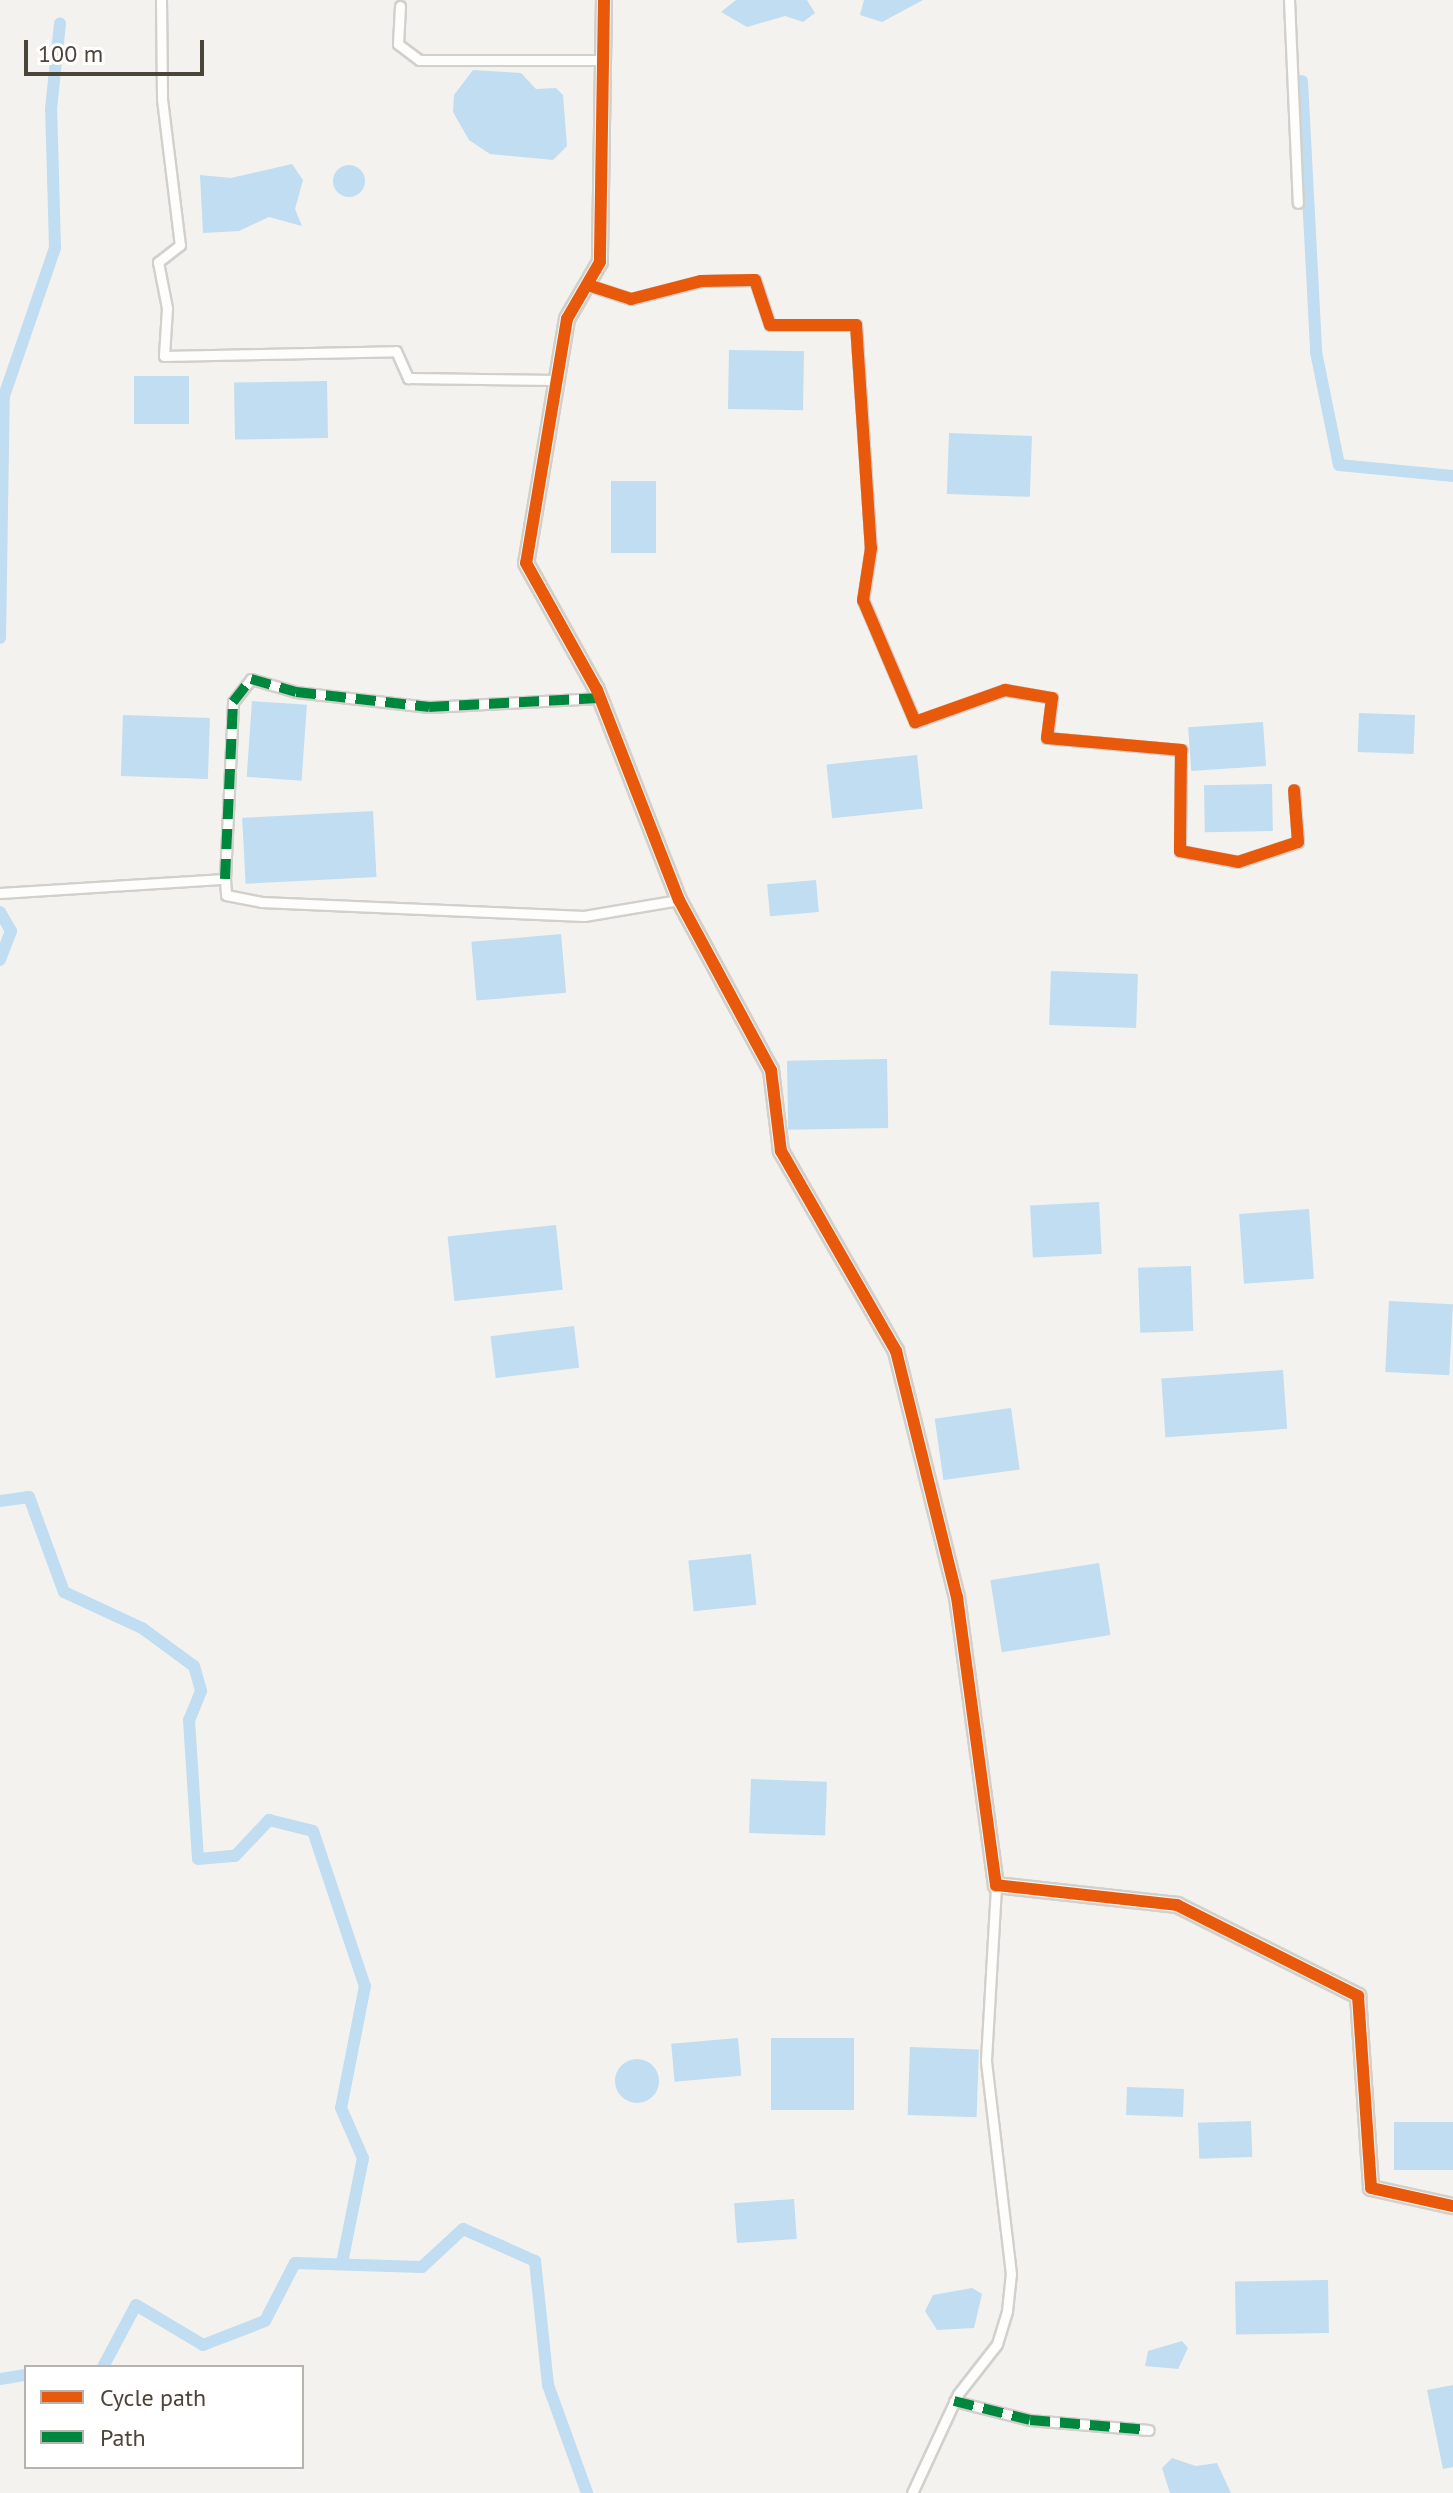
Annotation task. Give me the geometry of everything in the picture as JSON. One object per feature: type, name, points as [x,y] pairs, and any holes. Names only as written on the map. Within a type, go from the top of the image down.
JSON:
[{"type":"street","points":[[161,0],[162,99],[180,245],[158,262],[167,308],[164,356],[396,351],[408,378],[555,380]]},
{"type":"street","points":[[604,0],[600,262],[567,319],[526,563],[600,698],[679,900],[771,1070],[781,1151],[896,1351],[957,1597],[996,1885],[986,2060],[1011,2274],[997,2344],[954,2401],[912,2493]]},
{"type":"street","points":[[1289,0],[1298,203]]},
{"type":"street","points":[[400,6],[398,44],[419,60],[602,60]]},
{"type":"street","points":[[588,285],[631,299],[701,281],[755,280],[770,325],[856,325],[862,491],[871,548],[863,600],[915,722],[1005,690],[1052,698],[1047,738],[1181,750],[1180,851],[1238,862],[1298,842],[1294,790]]},
{"type":"street","points":[[600,698],[429,707],[296,692],[251,679],[233,702],[226,895],[261,902],[584,916],[679,900]]},
{"type":"street","points":[[2,893],[225,879]]},
{"type":"street","points":[[996,1885],[1177,1905],[1358,1996],[1371,2188],[1453,2206]]},
{"type":"street","points":[[954,2401],[1030,2420],[1149,2430]]},
{"type":"water","points":[[736,0],[807,0],[815,13],[803,22],[785,16],[747,27],[721,12]]},
{"type":"water","points":[[864,0],[923,0],[882,22],[860,15]]},
{"type":"water","points":[[473,70],[521,73],[536,89],[556,88],[563,95],[567,146],[553,160],[490,154],[469,140],[453,112],[454,95]]},
{"type":"water","points":[[292,164],[303,180],[295,209],[302,226],[269,217],[239,231],[203,233],[200,175],[231,178]]},
{"type":"water","points":[[349,165],[360,170],[365,181],[360,192],[349,197],[338,192],[333,181],[338,170]]},
{"type":"water","points":[[729,350],[804,351],[803,410],[728,409]]},
{"type":"water","points":[[134,376],[189,376],[189,424],[134,424]]},
{"type":"water","points":[[327,381],[328,438],[235,440],[234,383]]},
{"type":"water","points":[[949,433],[1032,436],[1030,497],[947,494]]},
{"type":"water","points":[[611,481],[656,481],[656,553],[611,553]]},
{"type":"water","points":[[252,701],[307,705],[302,781],[247,777]]},
{"type":"water","points":[[1359,713],[1415,715],[1414,754],[1358,752]]},
{"type":"water","points":[[123,715],[210,718],[208,779],[121,776]]},
{"type":"water","points":[[1263,722],[1266,766],[1191,771],[1188,727]]},
{"type":"water","points":[[917,755],[923,809],[832,818],[826,765]]},
{"type":"water","points":[[1272,784],[1273,831],[1205,832],[1204,785]]},
{"type":"water","points":[[373,811],[376,877],[246,884],[242,818]]},
{"type":"water","points":[[816,880],[819,912],[770,916],[767,884]]},
{"type":"water","points":[[561,934],[566,993],[476,1001],[471,942]]},
{"type":"water","points":[[1051,971],[1138,974],[1136,1028],[1049,1025]]},
{"type":"water","points":[[887,1059],[888,1128],[788,1130],[787,1061]]},
{"type":"water","points":[[1099,1202],[1102,1254],[1033,1258],[1030,1206]]},
{"type":"water","points":[[1309,1209],[1314,1279],[1244,1284],[1239,1214]]},
{"type":"water","points":[[556,1225],[563,1290],[454,1301],[448,1236]]},
{"type":"water","points":[[1191,1266],[1193,1331],[1140,1333],[1138,1268]]},
{"type":"water","points":[[1389,1301],[1453,1304],[1449,1375],[1385,1372]]},
{"type":"water","points":[[574,1326],[579,1368],[496,1378],[491,1336]]},
{"type":"water","points":[[1283,1370],[1287,1429],[1165,1437],[1161,1379]]},
{"type":"water","points":[[1011,1408],[1020,1469],[943,1480],[935,1419]]},
{"type":"water","points":[[751,1554],[756,1605],[694,1611],[688,1561]]},
{"type":"water","points":[[1099,1563],[1110,1635],[1002,1652],[990,1580]]},
{"type":"water","points":[[751,1779],[827,1782],[825,1836],[749,1833]]},
{"type":"water","points":[[738,2038],[741,2076],[675,2082],[671,2044]]},
{"type":"water","points":[[771,2038],[854,2038],[854,2110],[771,2110]]},
{"type":"water","points":[[910,2047],[979,2049],[977,2117],[908,2115]]},
{"type":"water","points":[[637,2059],[652,2066],[659,2081],[652,2096],[637,2103],[622,2096],[615,2081],[622,2066]]},
{"type":"water","points":[[1127,2087],[1184,2089],[1183,2117],[1126,2115]]},
{"type":"water","points":[[1251,2121],[1252,2157],[1199,2159],[1198,2123]]},
{"type":"water","points":[[1394,2122],[1453,2122],[1453,2170],[1394,2170]]},
{"type":"water","points":[[794,2199],[797,2239],[737,2243],[734,2203]]},
{"type":"water","points":[[1328,2280],[1329,2333],[1236,2335],[1235,2282]]},
{"type":"water","points":[[972,2288],[982,2294],[974,2328],[937,2330],[925,2311],[933,2295]]},
{"type":"water","points":[[1182,2341],[1188,2348],[1178,2369],[1145,2366],[1148,2351]]},
{"type":"water","points":[[1453,2385],[1453,2467],[1443,2469],[1427,2390]]},
{"type":"water","points":[[1172,2458],[1196,2466],[1217,2463],[1231,2493],[1170,2493],[1162,2468]]},
{"type":"waterway","points":[[0,638],[4,396],[55,248],[51,109],[60,23]]},
{"type":"waterway","points":[[1302,81],[1316,352],[1339,465],[1453,476]]},
{"type":"waterway","points":[[0,912],[11,931],[0,960]]},
{"type":"waterway","points":[[0,1501],[29,1497],[64,1592],[142,1628],[194,1666],[201,1691],[189,1720],[198,1859],[235,1856],[269,1820],[313,1831],[365,1986],[341,2108],[363,2158],[342,2263]]},
{"type":"waterway","points":[[104,2365],[136,2305],[203,2345],[265,2321],[295,2263],[422,2267],[463,2229],[535,2261],[548,2385],[587,2493]]},
{"type":"waterway","points":[[0,2379],[24,2375]]},
{"type":"marked path","points":[[225,879],[233,702],[251,679],[296,692],[429,707],[600,698]]},
{"type":"marked path","points":[[954,2401],[1030,2420],[1149,2430]]},
{"type":"cycle path","points":[[604,0],[600,262],[567,319],[526,563],[597,690],[679,900],[771,1070],[781,1151],[896,1351],[957,1597],[996,1885],[1177,1905],[1358,1996],[1371,2188],[1453,2206]]},
{"type":"cycle path","points":[[588,285],[631,299],[701,281],[755,280],[770,325],[856,325],[871,548],[863,600],[915,722],[1005,690],[1052,698],[1047,738],[1181,750],[1180,851],[1238,862],[1298,842],[1294,790]]}]
